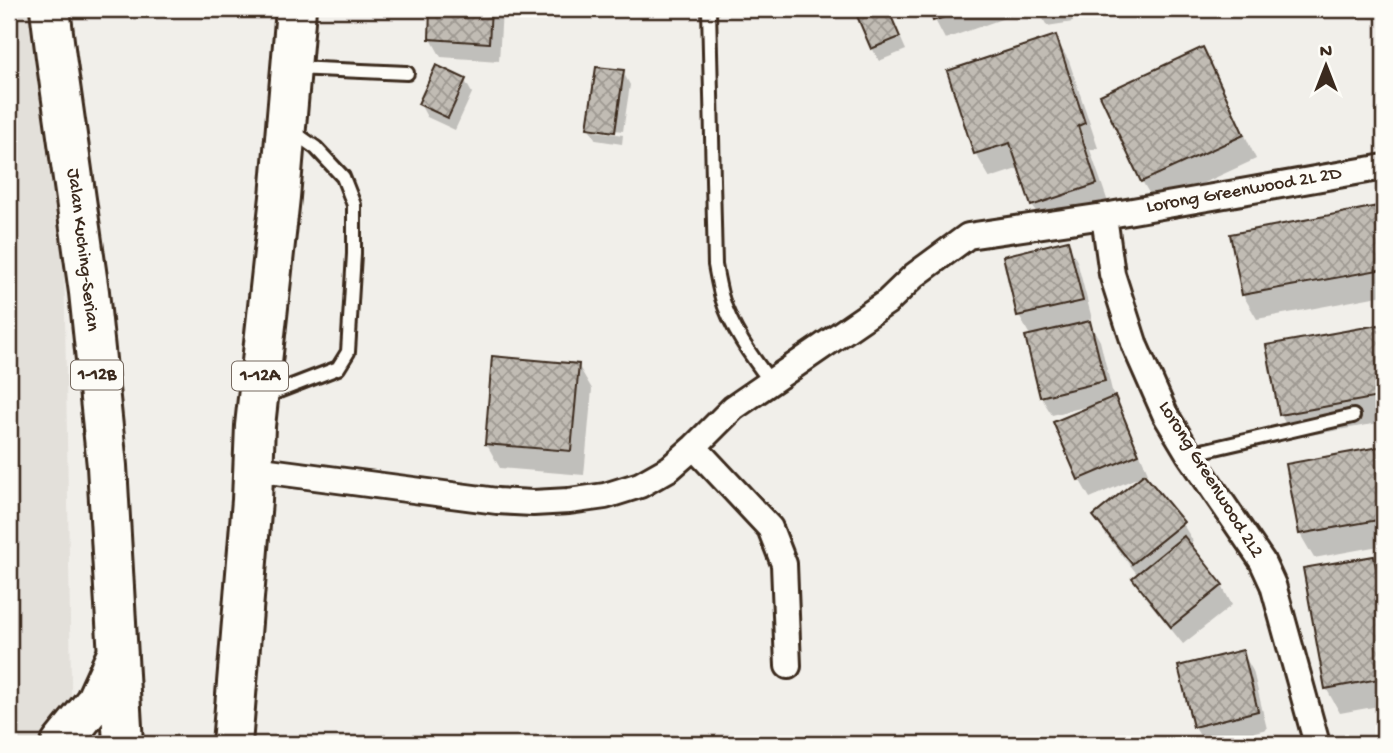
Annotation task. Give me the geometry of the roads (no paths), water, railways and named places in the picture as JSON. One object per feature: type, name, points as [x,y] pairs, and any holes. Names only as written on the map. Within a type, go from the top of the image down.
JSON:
[{"type":"highway","name":"Jalan Kuching-Serian","points":[[50,9],[89,292],[107,466],[123,744]]},
{"type":"highway","name":"1-12A","points":[[232,744],[258,400],[296,9]]},
{"type":"highway","points":[[61,744],[95,702],[118,650]]},
{"type":"street","name":"Lorong Greenwood 2L 2D","points":[[254,470],[497,501],[533,503],[605,496],[640,485],[670,468],[733,408],[887,302],[915,275],[968,236],[1104,216],[1384,167]]},
{"type":"street","name":"Lorong Greenwood 2L2","points":[[1104,216],[1112,274],[1135,346],[1165,414],[1262,561],[1273,585],[1317,744]]},
{"type":"street","points":[[694,447],[770,528],[784,564],[788,666]]},
{"type":"lane","points":[[709,9],[715,265],[723,300],[733,324],[770,381]]},
{"type":"lane","points":[[290,68],[407,73]]},
{"type":"lane","points":[[258,400],[338,369],[348,352],[354,205],[343,177],[316,148],[286,126]]},
{"type":"lane","points":[[1189,454],[1353,416]]}]
